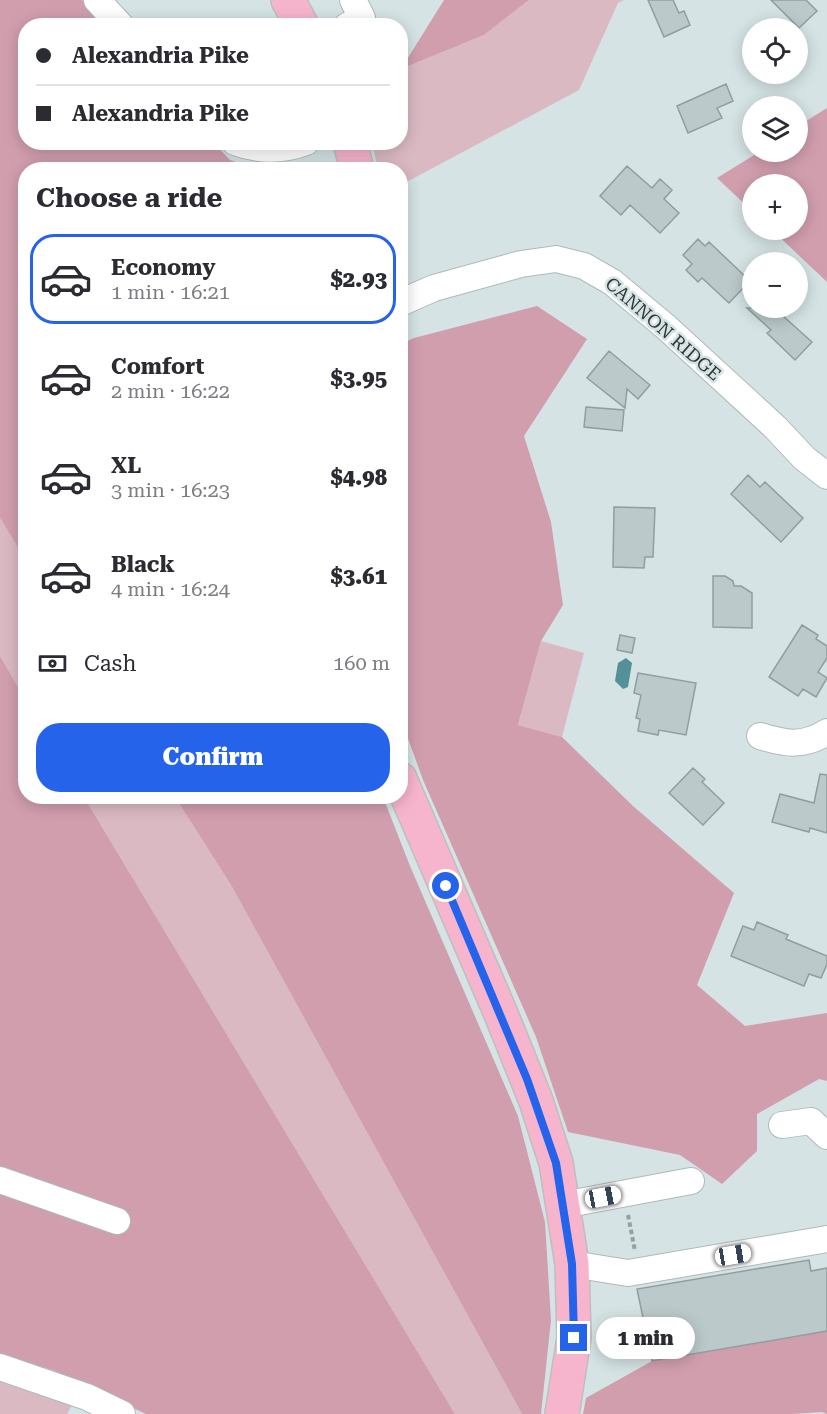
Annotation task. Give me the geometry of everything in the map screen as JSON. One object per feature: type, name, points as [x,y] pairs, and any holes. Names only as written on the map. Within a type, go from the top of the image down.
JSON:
[{"type":"main road","points":[[288,0],[298,18]]},
{"type":"main road","points":[[408,798],[501,1014],[536,1101],[556,1163],[572,1264],[574,1338],[562,1414]]},
{"type":"street","points":[[97,0],[114,18]]},
{"type":"street","points":[[353,0],[362,18]]},
{"type":"street","name":"CANNON RIDGE","points":[[408,299],[434,288],[521,264],[556,259],[584,266],[612,282],[666,327],[775,427],[804,458],[827,476]]},
{"type":"street","points":[[760,736],[784,743],[807,742],[827,732]]},
{"type":"street","points":[[782,1125],[811,1120],[827,1136]]},
{"type":"street","points":[[0,1180],[117,1221]]},
{"type":"street","points":[[563,1205],[691,1180]]},
{"type":"street","points":[[572,1264],[628,1273],[827,1239]]},
{"type":"street","points":[[0,1367],[87,1396],[122,1414]]},
{"type":"path","points":[[623,1193],[640,1271]]},
{"type":"shaded area","points":[[0,0],[82,0],[99,18],[18,18],[18,150],[221,150],[230,160],[236,162],[18,162],[18,548],[0,518]]},
{"type":"shaded area","points":[[444,0],[529,0],[484,35],[408,66],[408,58]]},
{"type":"shaded area","points":[[529,0],[624,0],[618,3],[579,90],[408,181],[408,162],[376,162],[374,150],[408,150],[408,66],[484,35]]},
{"type":"shaded area","points":[[827,108],[827,282],[808,264],[808,252],[795,252],[783,240],[808,240],[808,174],[742,174],[742,202],[717,178],[743,162],[808,162],[808,120]]},
{"type":"shaded area","points":[[537,306],[587,339],[524,436],[551,522],[563,605],[541,641],[518,725],[562,737],[633,806],[734,893],[697,985],[745,1026],[827,1013],[827,1081],[819,1079],[757,1114],[757,1151],[722,1184],[680,1155],[568,1132],[536,1037],[423,780],[408,738],[408,341]]},
{"type":"shaded area","points":[[0,518],[18,548],[18,687],[0,656]]},
{"type":"shaded area","points":[[541,641],[584,653],[562,737],[518,725]]},
{"type":"shaded area","points":[[0,656],[18,687],[18,804],[88,804],[455,1414],[146,1414],[55,1371],[0,1354]]},
{"type":"shaded area","points":[[88,804],[179,804],[231,885],[522,1414],[455,1414]]},
{"type":"shaded area","points":[[179,804],[386,804],[410,866],[518,1116],[545,1222],[551,1320],[541,1414],[522,1414],[231,885]]},
{"type":"shaded area","points":[[827,1331],[827,1414],[822,1412],[583,1414],[586,1398],[652,1361]]},
{"type":"shaded area","points":[[0,1376],[75,1400],[67,1414],[0,1414]]},
{"type":"water","points":[[626,658],[632,663],[628,687],[623,689],[615,681],[618,663]]},
{"type":"building","points":[[648,0],[673,0],[679,13],[684,11],[690,25],[664,37]]},
{"type":"building","points":[[771,0],[806,0],[817,11],[808,20],[789,18]]},
{"type":"building","points":[[726,84],[733,101],[717,108],[722,118],[688,133],[677,106]]},
{"type":"building","points":[[627,166],[652,188],[660,179],[672,190],[664,199],[679,213],[660,233],[630,205],[621,215],[600,196]]},
{"type":"building","points":[[698,239],[705,246],[709,242],[742,273],[742,289],[729,303],[702,278],[698,282],[686,270],[692,264],[683,255]]},
{"type":"building","points":[[758,318],[785,318],[812,342],[795,360],[767,333],[771,330]]},
{"type":"building","points":[[609,351],[650,385],[638,399],[627,389],[625,408],[587,378]]},
{"type":"building","points":[[586,407],[624,410],[622,431],[584,427]]},
{"type":"building","points":[[748,475],[760,487],[765,482],[803,518],[781,542],[731,494]]},
{"type":"building","points":[[614,507],[655,508],[653,557],[645,557],[644,568],[613,567]]},
{"type":"building","points":[[713,576],[725,576],[733,581],[734,586],[741,586],[752,593],[752,628],[713,627]]},
{"type":"building","points":[[802,625],[818,635],[816,639],[827,646],[827,658],[818,672],[827,678],[816,697],[803,689],[798,696],[769,677]]},
{"type":"building","points":[[620,635],[635,638],[632,653],[617,650]]},
{"type":"building","points":[[638,673],[696,683],[686,735],[659,730],[658,735],[638,731],[640,719],[636,718],[641,695],[634,693]]},
{"type":"building","points":[[693,768],[705,779],[702,782],[724,803],[703,825],[669,793]]},
{"type":"building","points":[[820,774],[827,775],[827,833],[810,828],[809,832],[772,822],[780,794],[814,803]]},
{"type":"building","points":[[757,922],[788,935],[786,939],[827,956],[827,964],[821,978],[809,974],[804,986],[731,956],[743,926],[754,930]]},
{"type":"building","points":[[809,1260],[811,1271],[827,1268],[827,1331],[652,1361],[637,1289]]},
{"type":"route","points":[[446,886],[536,1101],[556,1163],[572,1264],[574,1338]]}]
